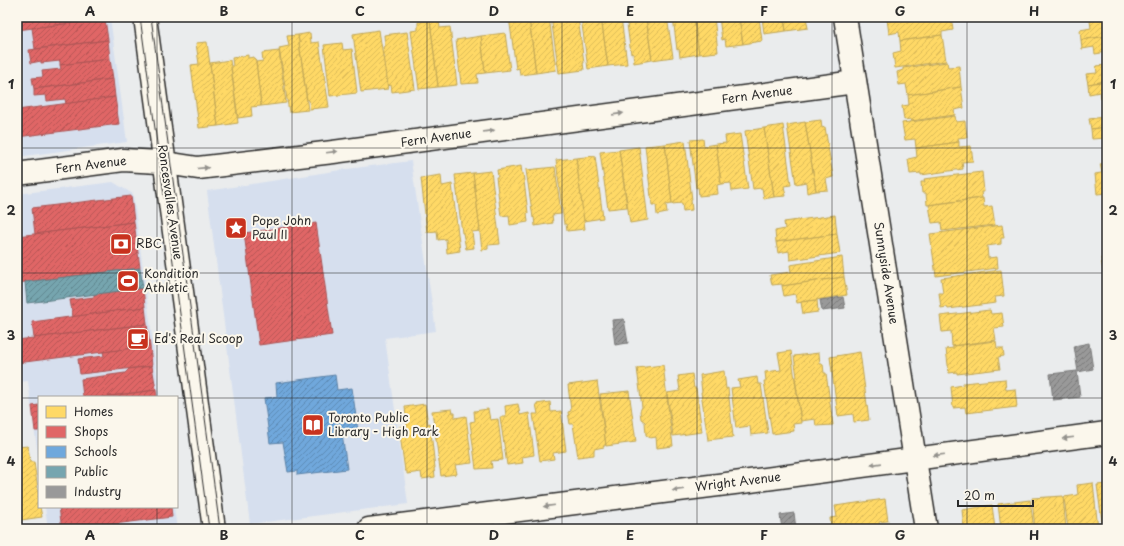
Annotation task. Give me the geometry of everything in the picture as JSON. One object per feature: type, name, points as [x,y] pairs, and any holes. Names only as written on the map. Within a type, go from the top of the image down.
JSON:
[{"type":"street","name":"Roncesvalles Avenue","points":[[145,17],[214,529]]},
{"type":"street","name":"Sunnyside Avenue","points":[[845,17],[926,529]]},
{"type":"street","name":"Fern Avenue","points":[[17,174],[123,160],[165,163],[198,168],[333,152],[855,82]]},
{"type":"street","name":"Wright Avenue","points":[[369,529],[750,481],[1107,433]]},
{"type":"shaded area","points":[[17,17],[110,17],[127,142],[17,157]]},
{"type":"shaded area","points":[[411,161],[436,331],[385,338],[408,504],[250,524],[207,191],[347,169]]},
{"type":"shaded area","points":[[113,182],[133,194],[160,396],[38,396],[38,456],[28,381],[17,382],[17,194]]},
{"type":"shaded area","points":[[45,508],[174,508],[177,529],[48,529]]},
{"type":"building: Homes","points":[[509,17],[529,17],[536,73],[520,75],[519,68],[516,69]]},
{"type":"building: Homes","points":[[529,17],[549,17],[556,70],[536,73]]},
{"type":"building: Homes","points":[[551,17],[578,17],[584,70],[559,73]]},
{"type":"building: Homes","points":[[581,17],[601,17],[608,66],[588,69]]},
{"type":"building: Homes","points":[[601,17],[621,17],[627,64],[608,66]]},
{"type":"building: Homes","points":[[626,17],[646,17],[652,60],[634,63],[633,53],[631,54]]},
{"type":"building: Homes","points":[[646,17],[667,17],[673,57],[652,60]]},
{"type":"building: Homes","points":[[673,17],[694,17],[699,54],[680,57],[679,49],[677,50]]},
{"type":"building: Homes","points":[[694,17],[714,17],[718,52],[699,54]]},
{"type":"building: Homes","points":[[719,17],[739,17],[743,44],[726,46],[725,39],[722,40]]},
{"type":"building: Homes","points":[[739,17],[759,17],[762,41],[743,44]]},
{"type":"building: Homes","points":[[762,17],[784,17],[786,31],[764,34]]},
{"type":"building: Homes","points":[[784,17],[806,17],[808,28],[786,31]]},
{"type":"building: Homes","points":[[896,17],[951,17],[953,30],[942,32],[942,35],[900,41],[899,32],[889,34],[887,19]]},
{"type":"building: Homes","points":[[1107,18],[1107,36],[1081,40],[1080,30],[1091,28],[1090,21]]},
{"type":"building: Homes","points":[[439,20],[440,28],[450,27],[457,85],[438,87],[430,21]]},
{"type":"building: Homes","points":[[430,21],[438,87],[419,89],[411,31],[418,30],[418,22]]},
{"type":"building: Homes","points":[[379,30],[388,89],[361,92],[353,34]]},
{"type":"building: Homes","points":[[407,32],[415,89],[392,92],[391,85],[388,86],[383,47],[385,46],[384,35]]},
{"type":"building: Homes","points":[[310,33],[311,43],[319,42],[329,107],[310,109],[309,100],[307,100],[298,35]]},
{"type":"building: Homes","points":[[505,33],[510,70],[485,73],[481,36]]},
{"type":"building: Homes","points":[[298,35],[308,110],[289,112],[279,48],[289,46],[287,36]]},
{"type":"building: Homes","points":[[942,35],[946,61],[895,68],[893,53],[901,51],[900,41]]},
{"type":"building: Homes","points":[[481,36],[485,73],[477,74],[478,83],[461,84],[456,40]]},
{"type":"building: Homes","points":[[1107,36],[1107,52],[1095,54],[1094,47],[1082,49],[1081,40]]},
{"type":"building: Homes","points":[[207,42],[218,126],[199,128],[191,65],[199,64],[196,43]]},
{"type":"building: Homes","points":[[342,43],[343,50],[352,49],[357,93],[330,96],[324,45]]},
{"type":"building: Homes","points":[[279,51],[286,103],[261,106],[256,62],[263,61],[262,53]]},
{"type":"building: Homes","points":[[248,55],[248,58],[254,57],[256,62],[261,106],[251,107],[252,116],[238,118],[231,66],[233,66],[232,58]]},
{"type":"building: Homes","points":[[230,60],[238,123],[218,126],[210,63]]},
{"type":"building: Homes","points":[[947,62],[948,67],[959,66],[961,87],[908,95],[906,84],[899,85],[897,72],[903,70],[903,68]]},
{"type":"building: Homes","points":[[1107,65],[1107,81],[1088,84],[1086,74],[1097,73],[1096,66]]},
{"type":"building: Homes","points":[[1107,81],[1107,98],[1101,99],[1100,92],[1089,94],[1088,84]]},
{"type":"building: Homes","points":[[961,87],[964,108],[954,110],[955,115],[911,121],[911,119],[904,120],[902,106],[909,105],[908,95]]},
{"type":"building: Homes","points":[[1107,107],[1107,127],[1091,129],[1089,119],[1104,117],[1102,108]]},
{"type":"building: Homes","points":[[955,116],[956,122],[965,121],[967,137],[958,138],[959,142],[916,148],[915,139],[905,140],[902,123]]},
{"type":"building: Homes","points":[[821,120],[822,128],[825,127],[833,177],[826,179],[828,190],[816,191],[805,122]]},
{"type":"building: Homes","points":[[805,122],[816,191],[807,193],[806,182],[796,184],[787,125]]},
{"type":"building: Homes","points":[[783,125],[791,185],[784,186],[786,196],[774,197],[764,128]]},
{"type":"building: Homes","points":[[1107,127],[1107,145],[1106,138],[1092,139],[1091,129]]},
{"type":"building: Homes","points":[[764,128],[774,197],[764,199],[762,188],[753,189],[745,131]]},
{"type":"building: Homes","points":[[740,134],[748,189],[732,191],[731,183],[721,184],[716,144],[726,143],[725,136]]},
{"type":"building: Homes","points":[[703,139],[704,146],[716,144],[721,184],[717,185],[718,194],[699,196],[698,187],[696,188],[690,140]]},
{"type":"building: Homes","points":[[685,141],[692,210],[683,211],[682,203],[672,204],[665,144]]},
{"type":"building: Homes","points":[[959,142],[959,147],[971,146],[973,161],[962,162],[963,169],[921,175],[921,173],[910,174],[908,159],[917,157],[916,148]]},
{"type":"building: Homes","points":[[665,144],[672,204],[666,205],[667,213],[657,215],[656,205],[652,205],[645,146]]},
{"type":"building: Homes","points":[[639,147],[648,220],[630,223],[619,150]]},
{"type":"building: Homes","points":[[619,150],[627,207],[608,209],[600,152]]},
{"type":"building: Homes","points":[[595,156],[603,218],[583,221],[576,158]]},
{"type":"building: Homes","points":[[576,158],[585,229],[567,231],[566,224],[564,224],[556,160]]},
{"type":"building: Homes","points":[[1107,163],[1107,172],[1102,173],[1100,164]]},
{"type":"building: Homes","points":[[521,166],[528,222],[510,225],[509,215],[501,216],[496,177],[498,177],[497,170]]},
{"type":"building: Homes","points":[[555,167],[561,214],[552,215],[553,223],[535,226],[526,170]]},
{"type":"building: Homes","points":[[491,171],[500,244],[488,245],[488,249],[482,250],[473,173]]},
{"type":"building: Homes","points":[[982,172],[984,192],[981,192],[982,198],[927,205],[926,193],[922,193],[921,182],[925,182],[924,179]]},
{"type":"building: Homes","points":[[1107,172],[1107,193],[1097,194],[1095,174]]},
{"type":"building: Homes","points":[[473,173],[480,231],[472,232],[474,248],[466,249],[462,233],[455,175]]},
{"type":"building: Homes","points":[[441,175],[442,186],[452,184],[460,251],[447,253],[446,239],[438,240],[437,231],[427,232],[421,178]]},
{"type":"building: Homes","points":[[983,198],[984,207],[992,206],[995,225],[942,231],[941,222],[932,223],[929,205]]},
{"type":"building: Homes","points":[[835,215],[837,234],[776,242],[775,231],[785,229],[784,222]]},
{"type":"building: Homes","points":[[1002,225],[1004,238],[1001,238],[1001,244],[987,246],[988,258],[997,257],[998,268],[936,276],[930,234]]},
{"type":"building: Homes","points":[[837,234],[840,253],[790,260],[789,251],[778,253],[776,242]]},
{"type":"building: Homes","points":[[1103,252],[1107,252],[1107,270],[1103,271],[1101,258],[1104,258]]},
{"type":"building: Homes","points":[[842,257],[844,277],[782,286],[782,284],[772,285],[770,275],[791,272],[790,265]]},
{"type":"building: Homes","points":[[1001,270],[1004,296],[995,297],[996,303],[948,309],[947,307],[941,308],[939,293],[943,293],[941,278]]},
{"type":"building: Homes","points":[[844,277],[847,295],[797,303],[795,294],[784,296],[782,286]]},
{"type":"building: Homes","points":[[817,300],[818,312],[803,314],[801,302]]},
{"type":"building: Homes","points":[[990,310],[991,314],[1002,313],[1004,327],[994,328],[996,340],[952,346],[951,331],[942,332],[940,316]]},
{"type":"building: Homes","points":[[996,341],[997,348],[1003,348],[1004,356],[998,357],[1000,369],[957,374],[957,372],[949,373],[946,349],[953,348],[953,346]]},
{"type":"building: Homes","points":[[791,351],[801,423],[793,424],[794,431],[772,434],[764,381],[766,381],[765,372],[781,370],[778,353]]},
{"type":"building: Homes","points":[[860,352],[869,420],[854,422],[853,414],[838,416],[830,357]]},
{"type":"building: Homes","points":[[819,353],[820,364],[823,364],[824,373],[826,373],[833,425],[816,426],[815,419],[801,421],[795,377],[797,377],[794,356]]},
{"type":"building: Homes","points":[[663,365],[673,446],[657,448],[656,437],[650,438],[646,435],[645,422],[641,419],[640,411],[642,407],[637,368]]},
{"type":"building: Homes","points":[[724,371],[726,389],[728,388],[733,437],[708,440],[700,375]]},
{"type":"building: Homes","points":[[692,374],[694,388],[696,388],[702,432],[673,436],[667,393],[680,391],[678,376]]},
{"type":"building: Homes","points":[[757,377],[758,384],[761,384],[768,433],[751,435],[750,426],[736,428],[731,388],[740,387],[738,380]]},
{"type":"building: Homes","points":[[1005,379],[1006,390],[1015,389],[1017,407],[966,413],[965,407],[953,408],[951,387],[963,385],[963,383]]},
{"type":"building: Homes","points":[[597,381],[606,445],[604,445],[604,447],[594,449],[594,455],[578,457],[573,424],[570,424],[568,412],[571,411],[568,385]]},
{"type":"building: Homes","points":[[629,391],[636,442],[606,446],[600,394]]},
{"type":"building: Homes","points":[[550,402],[551,412],[561,411],[566,451],[553,453],[554,459],[540,461],[533,414],[538,414],[536,404]]},
{"type":"building: Homes","points":[[425,404],[428,424],[430,423],[435,477],[422,479],[421,472],[407,474],[407,471],[405,471],[399,427],[407,426],[405,407]]},
{"type":"building: Homes","points":[[518,404],[520,415],[529,413],[534,455],[522,457],[523,463],[507,465],[500,417],[506,417],[505,406]]},
{"type":"building: Homes","points":[[452,409],[453,413],[455,413],[455,418],[466,416],[472,463],[455,465],[457,474],[441,476],[432,411]]},
{"type":"building: Homes","points":[[488,409],[490,420],[498,419],[503,460],[491,461],[492,468],[476,469],[470,422],[475,421],[474,411]]},
{"type":"building: Homes","points":[[28,446],[30,462],[34,462],[38,490],[38,508],[40,508],[42,517],[21,520],[17,487],[17,447]]},
{"type":"building: Homes","points":[[1093,483],[1098,529],[1068,529],[1064,497],[1078,495],[1077,485]]},
{"type":"building: Homes","points":[[1107,484],[1107,529],[1103,529],[1097,485]]},
{"type":"building: Homes","points":[[1063,496],[1066,529],[1035,529],[1032,498]]},
{"type":"building: Homes","points":[[885,499],[888,521],[879,522],[880,527],[864,529],[831,529],[830,518],[837,517],[835,506]]},
{"type":"building: Homes","points":[[1030,500],[1034,529],[1001,529],[998,504]]},
{"type":"building: Homes","points":[[992,505],[995,529],[964,529],[962,510]]},
{"type":"building: Shops","points":[[17,17],[105,17],[105,19],[17,30]]},
{"type":"building: Shops","points":[[105,19],[108,40],[35,49],[32,28]]},
{"type":"building: Shops","points":[[108,40],[110,59],[60,65],[60,61],[41,63],[41,61],[31,63],[29,50]]},
{"type":"building: Shops","points":[[110,59],[113,79],[34,89],[32,78],[43,77],[42,71],[61,69],[60,65]]},
{"type":"building: Shops","points":[[113,79],[115,97],[66,104],[65,99],[47,101],[46,95],[34,96],[34,89]]},
{"type":"building: Shops","points":[[115,97],[119,124],[17,137],[17,110]]},
{"type":"building: Shops","points":[[131,196],[134,222],[35,234],[32,208]]},
{"type":"building: Shops","points":[[134,222],[140,268],[17,283],[17,236]]},
{"type":"building: Shops","points":[[316,223],[332,335],[259,345],[244,233]]},
{"type":"building: Shops","points":[[143,288],[145,307],[73,317],[70,300],[94,297],[94,294]]},
{"type":"building: Shops","points":[[145,307],[147,324],[34,338],[32,322]]},
{"type":"building: Shops","points":[[147,324],[150,346],[17,363],[17,340]]},
{"type":"building: Shops","points":[[150,346],[152,366],[80,374],[78,359],[104,356],[103,352]]},
{"type":"building: Shops","points":[[152,366],[156,390],[111,396],[83,396],[81,379],[125,373],[129,369]]},
{"type":"building: Shops","points":[[156,390],[157,396],[111,396]]},
{"type":"building: Shops","points":[[38,405],[38,431],[35,431],[32,406]]},
{"type":"building: Shops","points":[[59,508],[171,508],[172,517],[62,529]]},
{"type":"building: Schools","name":"Toronto Public Library - High Park","points":[[335,375],[337,390],[352,388],[358,431],[342,433],[347,469],[297,475],[297,471],[288,472],[283,442],[270,443],[264,398],[277,397],[276,383]]},
{"type":"building: Public","points":[[140,268],[143,288],[27,303],[25,282]]},
{"type":"building: Industry","points":[[843,297],[845,308],[822,311],[820,300]]},
{"type":"building: Industry","points":[[624,319],[628,343],[615,345],[612,320]]},
{"type":"building: Industry","points":[[1089,343],[1093,369],[1078,372],[1074,346]]},
{"type":"building: Industry","points":[[1077,371],[1080,397],[1053,400],[1050,374]]},
{"type":"building: Industry","points":[[794,513],[796,529],[782,529],[780,515]]},
{"type":"tram line","points":[[140,17],[209,529]]},
{"type":"tram line","points":[[151,17],[220,529]]},
{"type":"place","name":"Pope John Paul II","points":[[236,228]]},
{"type":"place","name":"RBC","points":[[121,244]]},
{"type":"place","name":"Kondition Athletic","points":[[128,281]]},
{"type":"place","name":"Ed's Real Scoop","points":[[138,339]]},
{"type":"place","name":"Toronto Public Library - High Park","points":[[313,425]]}]
